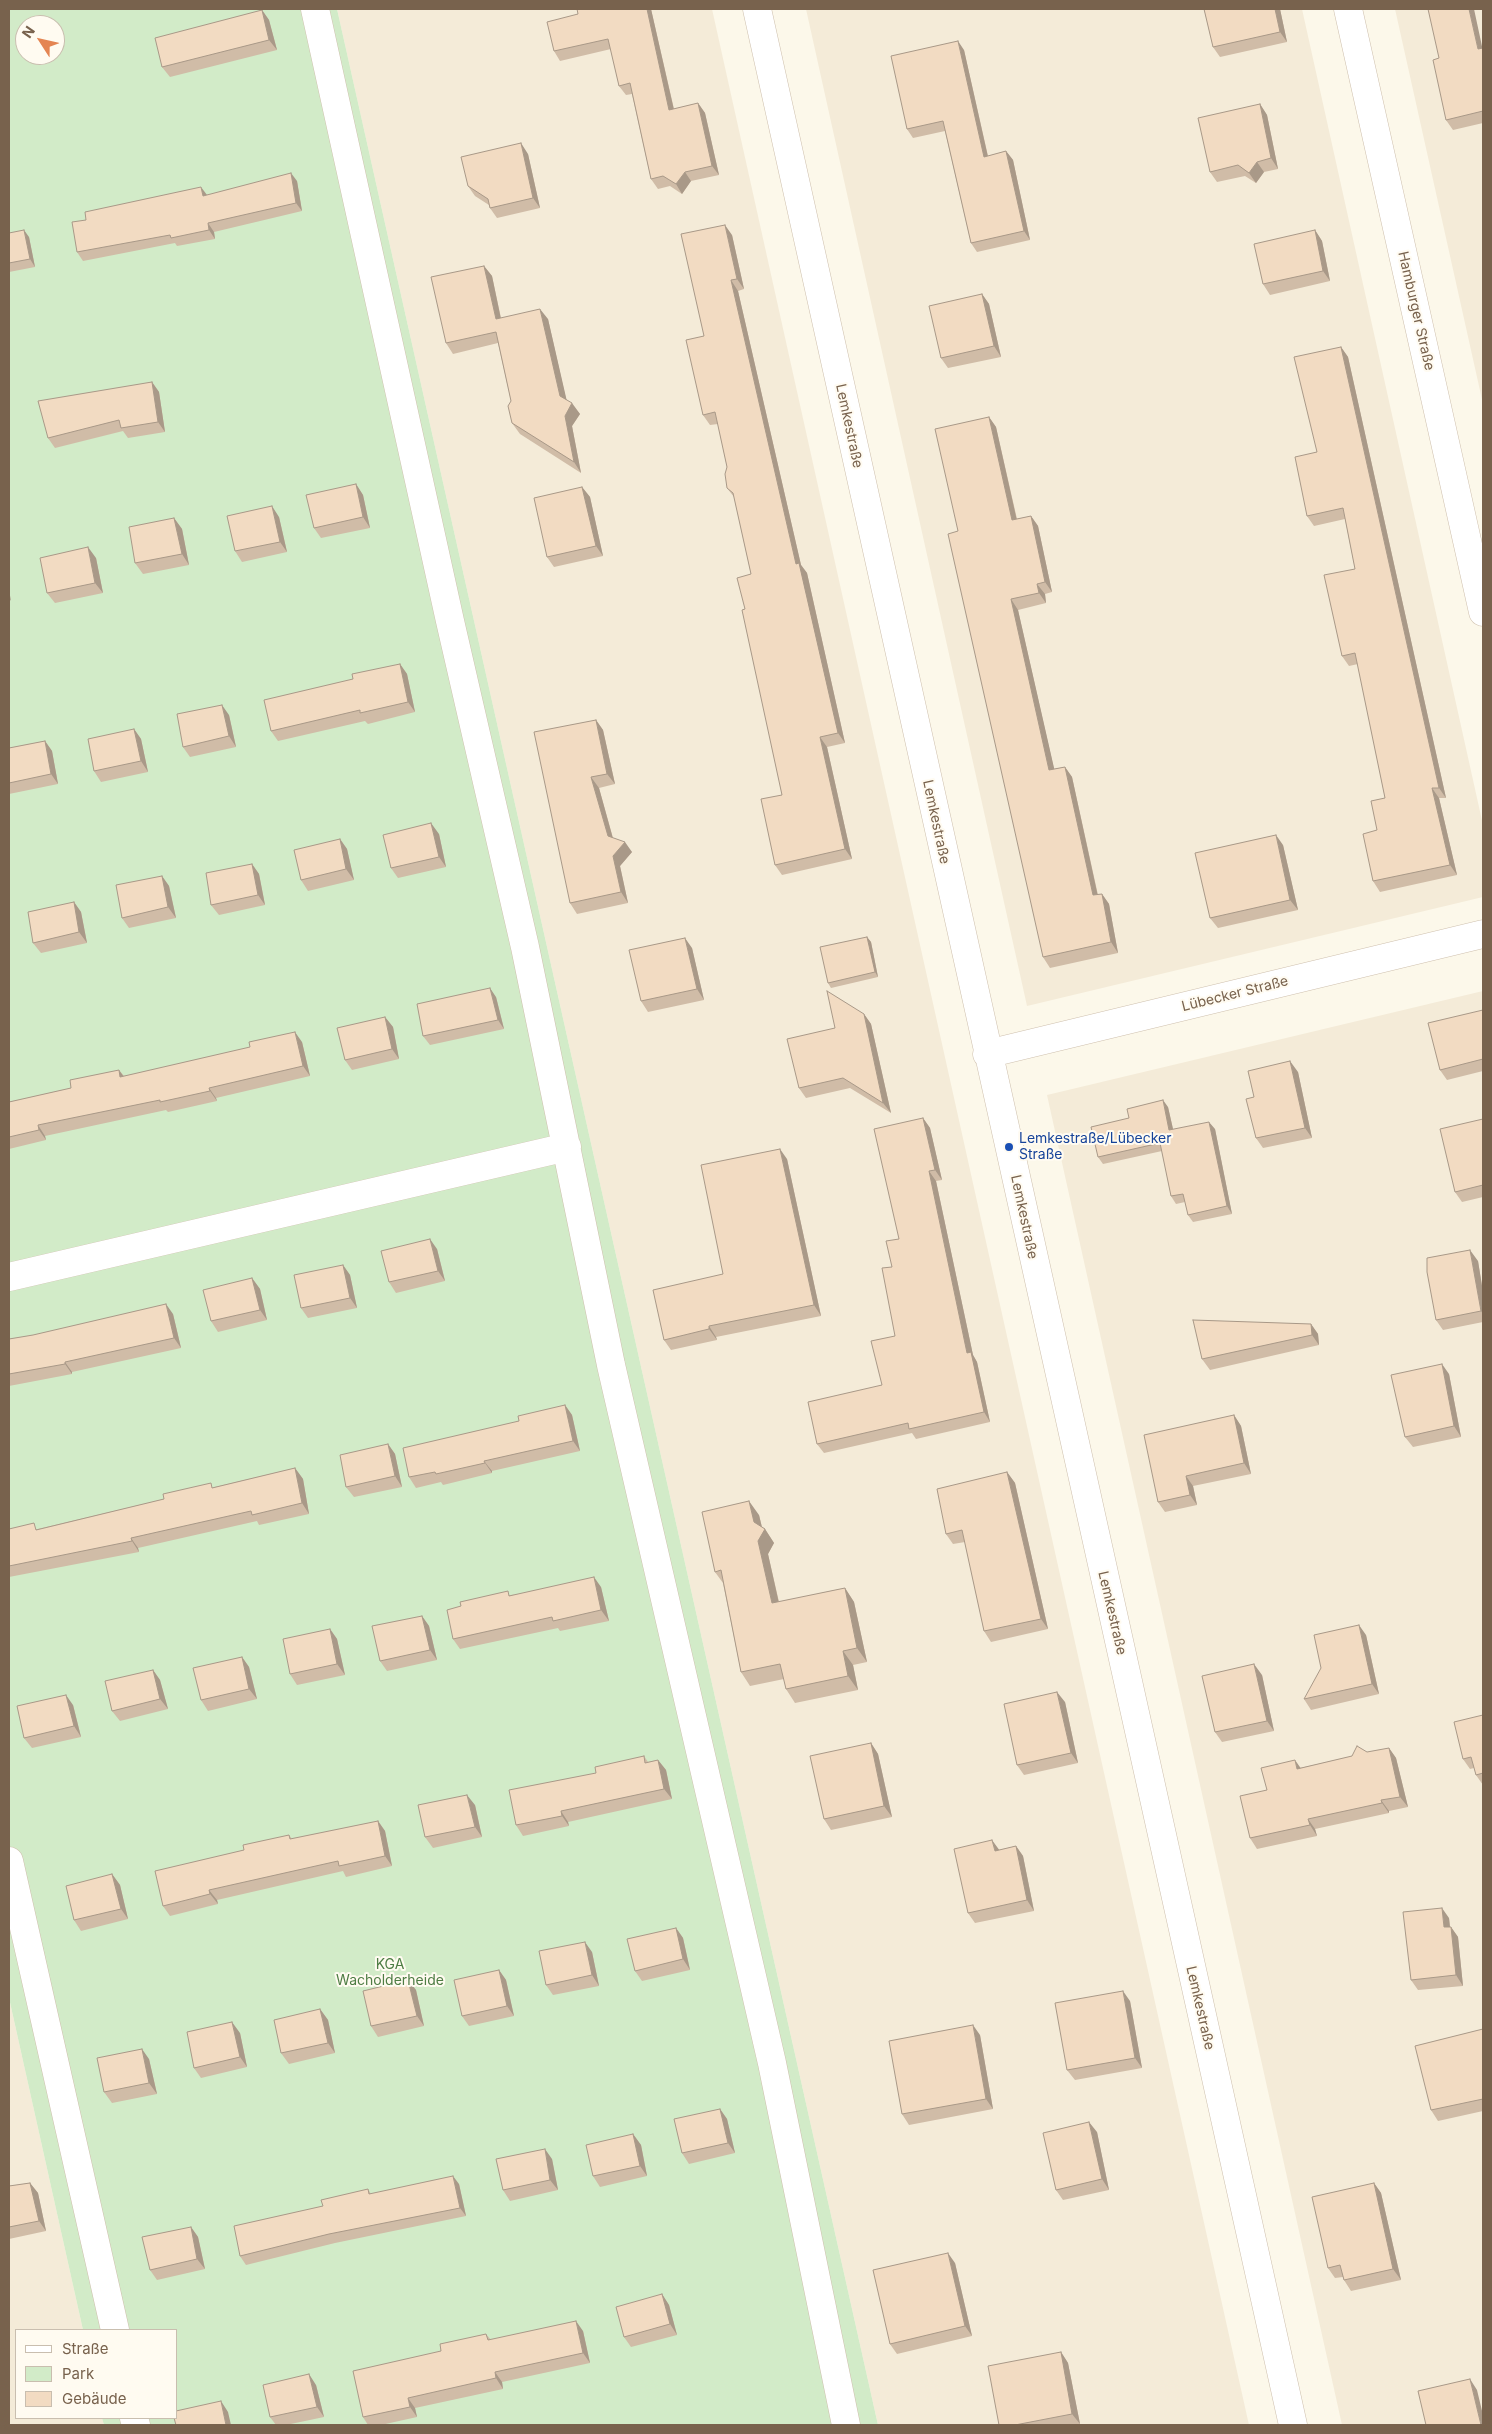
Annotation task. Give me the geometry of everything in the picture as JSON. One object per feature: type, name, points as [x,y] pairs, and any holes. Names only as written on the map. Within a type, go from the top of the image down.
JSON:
[{"type":"street","points":[[314,9],[450,621],[523,937],[611,1365],[772,2063],[846,2425]]},
{"type":"street","name":"Lemkestraße","points":[[757,9],[1292,2425]]},
{"type":"street","name":"Hamburger Straße","points":[[1348,9],[1483,612]]},
{"type":"street","name":"Lübecker Straße","points":[[987,1054],[1483,934]]},
{"type":"street","points":[[9,1277],[567,1147]]},
{"type":"street","points":[[9,1861],[115,2329]]},
{"type":"shaded area","points":[[337,9],[712,9],[1249,2425],[878,2425]]},
{"type":"shaded area","points":[[806,9],[1302,9],[1483,825],[1483,897],[1027,1006]]},
{"type":"shaded area","points":[[1395,9],[1483,9],[1483,404]]},
{"type":"shaded area","points":[[1483,991],[1483,2425],[1342,2425],[1047,1095]]},
{"type":"shaded area","points":[[9,1998],[83,2329],[15,2329],[15,2419],[102,2419],[104,2425],[9,2425]]},
{"type":"green space","name":"KGA Wacholderheide","points":[[9,9],[337,9],[878,2425],[104,2425],[102,2419],[178,2419],[178,2329],[83,2329],[9,1998]]},
{"type":"building","points":[[577,9],[647,9],[669,110],[698,103],[712,166],[685,172],[676,184],[663,176],[651,179],[630,83],[619,86],[608,39],[554,51],[547,22],[578,14]]},
{"type":"building","points":[[1204,9],[1275,9],[1280,32],[1213,47]]},
{"type":"building","points":[[1428,9],[1469,9],[1478,49],[1483,48],[1483,111],[1446,120],[1433,60],[1439,58]]},
{"type":"building","points":[[262,10],[269,40],[162,67],[155,38]]},
{"type":"building","points":[[958,41],[984,157],[1006,151],[1024,231],[971,243],[943,121],[907,129],[891,56]]},
{"type":"building","points":[[1260,104],[1271,158],[1257,162],[1249,173],[1238,165],[1210,172],[1198,118]]},
{"type":"building","points":[[521,143],[533,198],[490,208],[488,199],[468,186],[461,157]]},
{"type":"building","points":[[291,173],[296,203],[208,223],[209,230],[171,238],[170,235],[77,252],[72,222],[86,220],[85,212],[201,187],[203,196]]},
{"type":"building","points":[[725,225],[737,279],[731,280],[796,564],[799,563],[838,733],[820,737],[845,849],[775,865],[761,799],[782,795],[742,610],[745,609],[737,578],[751,574],[733,493],[727,488],[725,474],[727,467],[715,412],[703,415],[686,340],[704,336],[681,234]]},
{"type":"building","points":[[24,230],[30,259],[9,263],[9,233]]},
{"type":"building","points":[[1315,230],[1323,271],[1263,284],[1254,244]]},
{"type":"building","points":[[484,266],[496,319],[540,309],[560,396],[572,403],[565,416],[574,462],[512,423],[508,406],[511,401],[496,332],[446,343],[431,277]]},
{"type":"building","points":[[982,294],[994,346],[941,358],[929,306]]},
{"type":"building","points":[[1341,347],[1439,788],[1432,788],[1450,865],[1373,881],[1363,834],[1377,830],[1371,801],[1385,798],[1355,653],[1342,656],[1324,575],[1355,569],[1343,508],[1307,516],[1295,457],[1317,452],[1294,357]]},
{"type":"building","points":[[152,382],[158,422],[121,428],[119,420],[48,438],[38,401]]},
{"type":"building","points":[[989,417],[1012,520],[1031,516],[1045,582],[1037,584],[1039,593],[1011,599],[1049,770],[1065,767],[1093,895],[1102,894],[1111,942],[1043,957],[948,534],[958,531],[935,429]]},
{"type":"building","points":[[356,484],[363,517],[314,528],[306,495]]},
{"type":"building","points":[[582,487],[596,546],[547,557],[534,498]]},
{"type":"building","points":[[272,506],[280,542],[235,551],[227,516]]},
{"type":"building","points":[[174,518],[182,554],[135,563],[129,527]]},
{"type":"building","points":[[88,547],[95,583],[47,593],[40,558]]},
{"type":"building","points":[[400,664],[408,702],[360,713],[360,710],[271,731],[264,700],[353,679],[352,674]]},
{"type":"building","points":[[222,705],[229,736],[183,747],[177,714]]},
{"type":"building","points":[[596,720],[607,774],[591,777],[608,836],[625,842],[613,856],[621,892],[570,903],[534,732]]},
{"type":"building","points":[[134,729],[141,761],[94,771],[88,739]]},
{"type":"building","points":[[45,741],[51,774],[9,783],[9,748]]},
{"type":"building","points":[[431,823],[439,857],[391,868],[383,835]]},
{"type":"building","points":[[1276,835],[1290,900],[1210,918],[1195,853]]},
{"type":"building","points":[[340,839],[346,869],[301,880],[294,850]]},
{"type":"building","points":[[252,864],[258,895],[211,905],[206,873]]},
{"type":"building","points":[[162,876],[168,907],[122,918],[116,885]]},
{"type":"building","points":[[74,902],[79,932],[33,943],[28,912]]},
{"type":"building","points":[[867,937],[875,972],[828,983],[820,947]]},
{"type":"building","points":[[685,938],[697,989],[641,1001],[629,950]]},
{"type":"building","points":[[490,988],[498,1020],[423,1036],[417,1004]]},
{"type":"building","points":[[827,991],[864,1014],[883,1103],[843,1078],[799,1088],[787,1039],[835,1028]]},
{"type":"building","points":[[1483,1010],[1483,1059],[1440,1070],[1428,1023]]},
{"type":"building","points":[[385,1017],[392,1049],[345,1060],[337,1028]]},
{"type":"building","points":[[295,1032],[303,1066],[209,1088],[210,1091],[38,1125],[39,1130],[9,1137],[9,1102],[71,1088],[70,1080],[119,1070],[120,1077],[250,1047],[249,1042]]},
{"type":"building","points":[[1290,1061],[1305,1128],[1256,1138],[1246,1099],[1254,1097],[1248,1071]]},
{"type":"building","points":[[1163,1100],[1169,1130],[1209,1122],[1227,1206],[1188,1215],[1183,1194],[1171,1196],[1160,1143],[1098,1157],[1091,1127],[1129,1118],[1127,1109]]},
{"type":"building","points":[[923,1118],[935,1170],[929,1171],[967,1353],[971,1352],[984,1412],[909,1429],[908,1423],[817,1444],[808,1402],[882,1385],[871,1341],[895,1336],[882,1268],[892,1267],[886,1241],[899,1239],[874,1129]]},
{"type":"building","points":[[1483,1119],[1483,1185],[1455,1192],[1440,1129]]},
{"type":"building","points":[[780,1149],[814,1305],[709,1326],[709,1329],[664,1340],[653,1290],[723,1274],[701,1165]]},
{"type":"building","points":[[430,1239],[438,1271],[389,1282],[381,1251]]},
{"type":"building","points":[[1470,1250],[1481,1311],[1436,1320],[1427,1272],[1427,1258]]},
{"type":"building","points":[[343,1265],[350,1298],[301,1308],[294,1275]]},
{"type":"building","points":[[252,1278],[260,1310],[211,1321],[203,1290]]},
{"type":"building","points":[[166,1304],[174,1338],[65,1362],[65,1364],[9,1374],[9,1339]]},
{"type":"building","points":[[1193,1320],[1311,1324],[1312,1335],[1202,1359]]},
{"type":"building","points":[[1442,1364],[1454,1426],[1405,1437],[1391,1375]]},
{"type":"building","points":[[565,1405],[573,1441],[436,1474],[435,1472],[409,1477],[403,1448],[519,1421],[518,1416]]},
{"type":"building","points":[[1234,1415],[1244,1463],[1186,1476],[1190,1495],[1158,1502],[1144,1435]]},
{"type":"building","points":[[388,1444],[395,1476],[346,1487],[340,1455]]},
{"type":"building","points":[[295,1468],[302,1503],[252,1515],[251,1511],[131,1538],[132,1541],[9,1566],[9,1529],[34,1523],[36,1530],[164,1499],[163,1494],[211,1483],[212,1488]]},
{"type":"building","points":[[1007,1472],[1041,1619],[984,1631],[962,1530],[946,1534],[937,1489]]},
{"type":"building","points":[[749,1501],[754,1522],[765,1529],[758,1541],[772,1603],[845,1588],[857,1648],[843,1651],[848,1676],[786,1689],[780,1664],[741,1672],[721,1570],[715,1572],[702,1512]]},
{"type":"building","points":[[594,1577],[601,1610],[553,1621],[552,1617],[453,1639],[447,1610],[461,1606],[460,1602],[508,1591],[509,1596]]},
{"type":"building","points":[[422,1616],[430,1650],[380,1661],[372,1626]]},
{"type":"building","points":[[1359,1625],[1372,1684],[1304,1699],[1321,1668],[1314,1635]]},
{"type":"building","points":[[330,1629],[337,1664],[290,1674],[283,1639]]},
{"type":"building","points":[[242,1657],[249,1689],[201,1700],[193,1668]]},
{"type":"building","points":[[1254,1664],[1267,1721],[1215,1732],[1202,1676]]},
{"type":"building","points":[[153,1670],[160,1699],[112,1711],[105,1681]]},
{"type":"building","points":[[1057,1692],[1071,1753],[1017,1765],[1004,1704]]},
{"type":"building","points":[[66,1695],[74,1726],[24,1738],[17,1706]]},
{"type":"building","points":[[1483,1715],[1483,1773],[1476,1775],[1471,1757],[1463,1759],[1454,1722]]},
{"type":"building","points":[[871,1743],[884,1806],[824,1819],[810,1756]]},
{"type":"building","points":[[1357,1746],[1367,1752],[1389,1748],[1400,1797],[1381,1800],[1382,1803],[1308,1819],[1310,1825],[1250,1838],[1240,1796],[1267,1790],[1261,1768],[1295,1760],[1297,1769],[1352,1756]]},
{"type":"building","points":[[644,1756],[645,1763],[658,1760],[664,1789],[561,1811],[562,1816],[516,1825],[509,1790],[596,1773],[595,1767]]},
{"type":"building","points":[[467,1795],[475,1827],[425,1837],[418,1805]]},
{"type":"building","points":[[378,1821],[385,1856],[339,1866],[338,1861],[209,1890],[210,1894],[163,1906],[155,1871],[244,1850],[243,1845],[289,1835],[290,1839]]},
{"type":"building","points":[[992,1840],[995,1851],[1016,1846],[1027,1900],[968,1913],[954,1849]]},
{"type":"building","points":[[112,1874],[121,1909],[74,1920],[66,1886]]},
{"type":"building","points":[[1442,1908],[1444,1927],[1451,1927],[1456,1975],[1411,1980],[1403,1912]]},
{"type":"building","points":[[676,1928],[683,1959],[635,1971],[627,1939]]},
{"type":"building","points":[[585,1942],[592,1975],[546,1985],[539,1951]]},
{"type":"building","points":[[499,1970],[507,2006],[462,2016],[454,1980]]},
{"type":"building","points":[[408,1980],[417,2016],[371,2026],[363,1991]]},
{"type":"building","points":[[1123,1991],[1135,2058],[1067,2070],[1055,2003]]},
{"type":"building","points":[[320,2009],[328,2043],[281,2053],[274,2020]]},
{"type":"building","points":[[232,2022],[240,2057],[194,2068],[187,2032]]},
{"type":"building","points":[[973,2025],[986,2099],[902,2114],[889,2041]]},
{"type":"building","points":[[1483,2029],[1483,2099],[1431,2110],[1415,2046]]},
{"type":"building","points":[[142,2049],[149,2083],[104,2092],[97,2058]]},
{"type":"building","points":[[720,2109],[728,2143],[682,2153],[674,2119]]},
{"type":"building","points":[[1089,2122],[1102,2179],[1056,2190],[1043,2133]]},
{"type":"building","points":[[633,2134],[640,2166],[593,2176],[586,2145]]},
{"type":"building","points":[[545,2149],[550,2180],[503,2190],[496,2159]]},
{"type":"building","points":[[453,2176],[460,2208],[329,2234],[240,2256],[234,2226],[323,2206],[321,2200],[368,2189],[369,2194]]},
{"type":"building","points":[[30,2183],[39,2221],[9,2227],[9,2186]]},
{"type":"building","points":[[1374,2183],[1393,2269],[1344,2280],[1340,2265],[1328,2268],[1312,2197]]},
{"type":"building","points":[[191,2227],[197,2259],[150,2270],[142,2237]]},
{"type":"building","points":[[948,2253],[965,2326],[890,2344],[873,2270]]},
{"type":"building","points":[[662,2294],[670,2324],[624,2337],[616,2307]]},
{"type":"building","points":[[576,2321],[583,2353],[495,2372],[496,2378],[408,2398],[410,2407],[363,2417],[353,2371],[441,2351],[440,2344],[486,2334],[488,2340]]},
{"type":"building","points":[[1061,2352],[1072,2414],[1015,2425],[999,2425],[988,2366]]},
{"type":"building","points":[[309,2374],[317,2407],[270,2417],[263,2385]]},
{"type":"building","points":[[1470,2379],[1481,2425],[1426,2425],[1418,2391]]},
{"type":"building","points":[[221,2401],[226,2425],[176,2425],[174,2419],[178,2419],[178,2411]]},
{"type":"place","name":"Lemkestraße/Lübecker Straße","points":[[1009,1147]]}]
